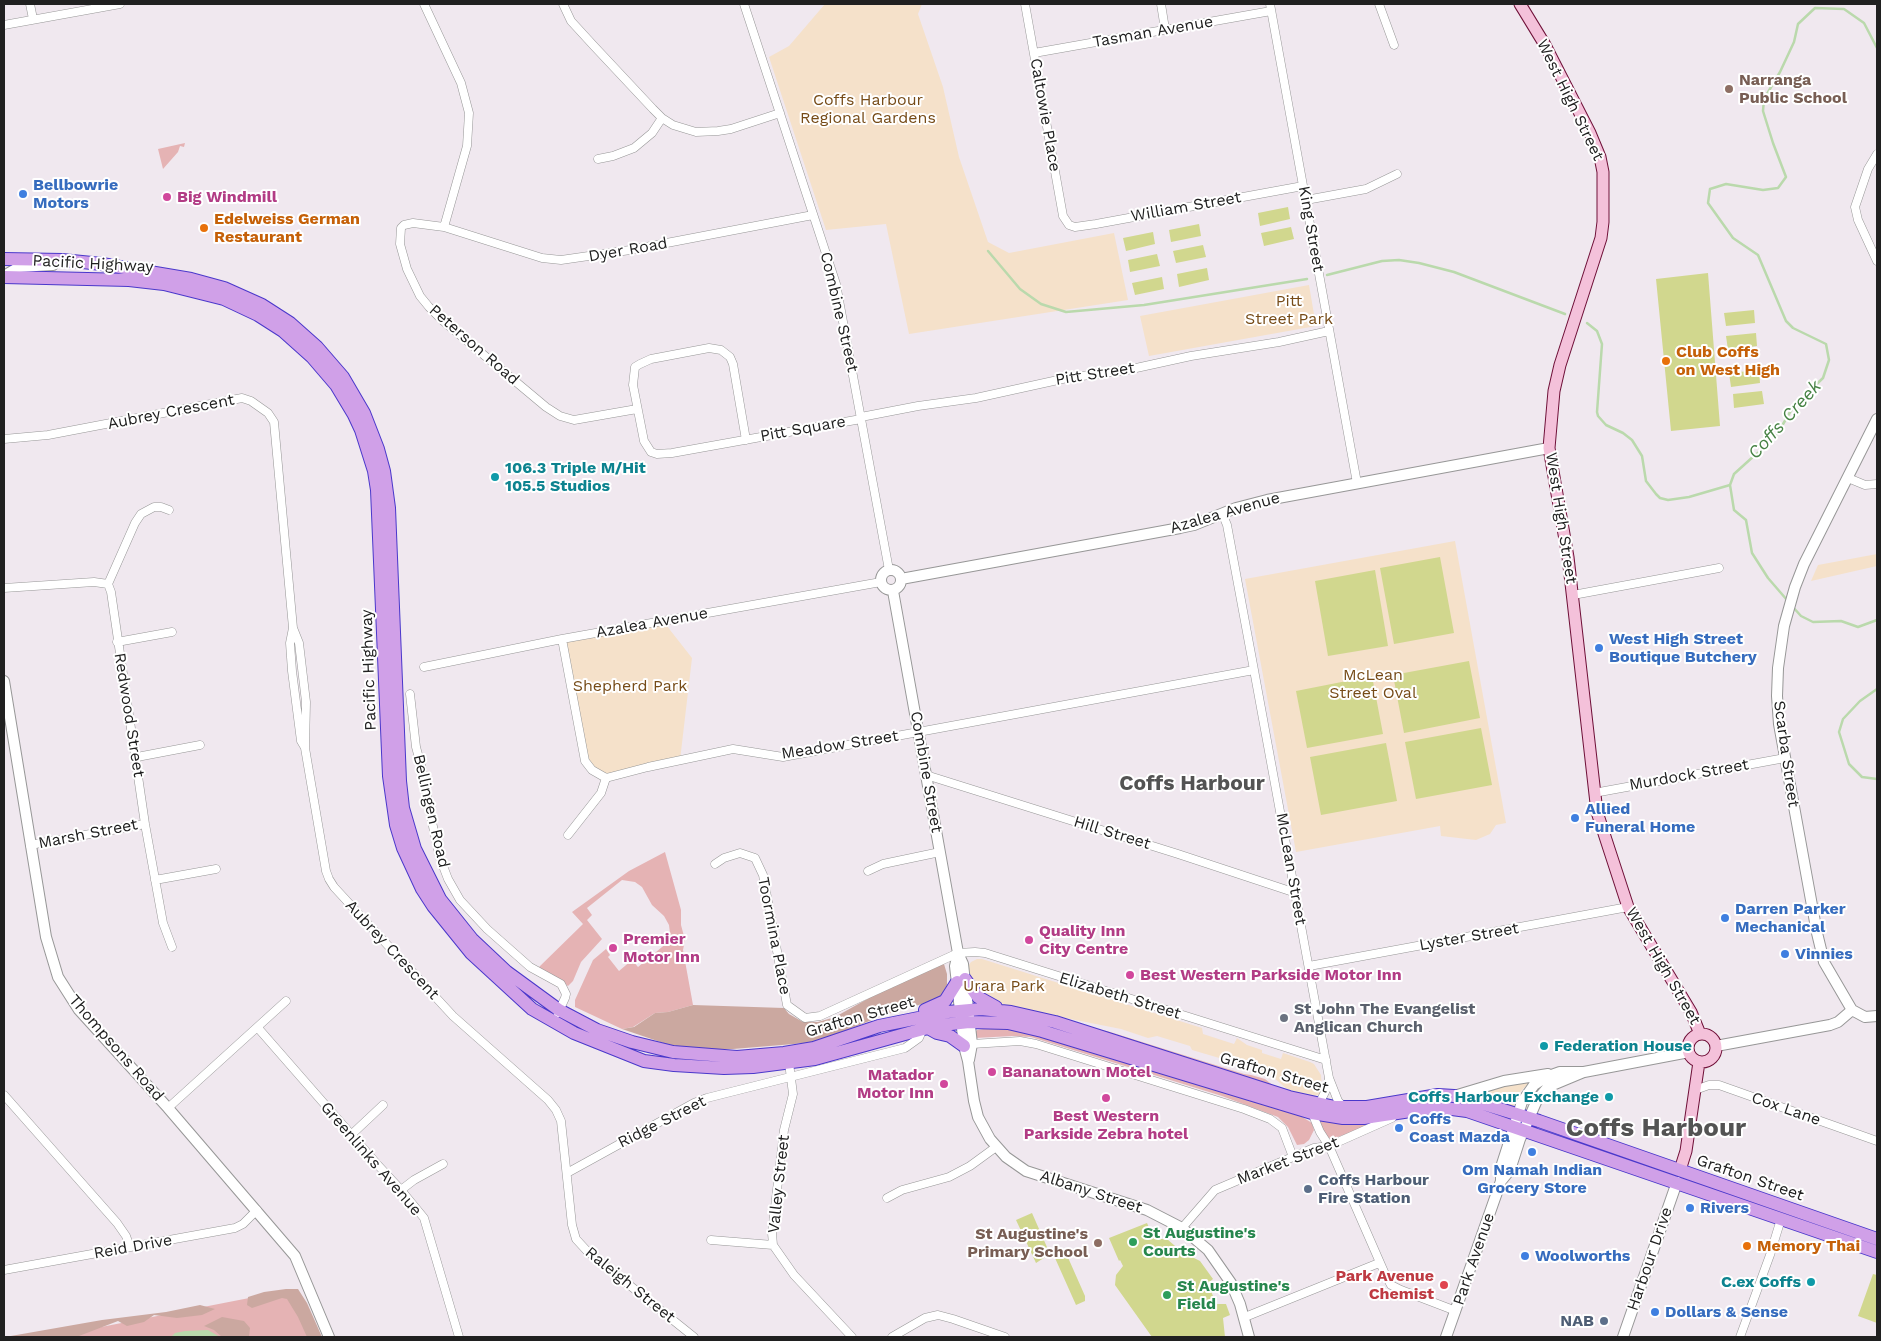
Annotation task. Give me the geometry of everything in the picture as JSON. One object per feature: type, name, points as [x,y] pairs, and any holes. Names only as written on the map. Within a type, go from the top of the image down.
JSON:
[{"type":"highway","name":"Pacific Highway","points":[[4,259],[72,261],[140,269],[191,279],[224,288],[252,300],[280,316],[302,333],[330,362],[354,395],[364,413],[384,471],[388,493],[400,781],[406,822],[414,849],[432,885],[460,925],[507,972],[574,1033],[615,1051],[651,1062],[724,1068],[789,1063]]},
{"type":"highway","name":"Pacific Highway","points":[[4,276],[129,280],[164,284],[224,299],[258,315],[283,331],[312,357],[336,385],[354,415],[360,430],[374,471],[377,490],[389,776],[396,825],[403,848],[422,889],[457,938],[520,999],[556,1016],[632,1042],[694,1055],[737,1057],[801,1050]]},
{"type":"highway","points":[[879,1026],[884,1020],[932,1008],[942,1003],[961,981],[978,998],[1002,1010]]},
{"type":"highway","name":"Grafton Street","points":[[801,1050],[839,1040],[879,1026],[1002,1010],[1033,1015],[1289,1097],[1342,1118],[1364,1118],[1437,1107],[1454,1108],[1521,1122]]},
{"type":"highway","name":"Grafton Street","points":[[789,1063],[927,1032],[965,1016],[1026,1026],[1315,1108],[1367,1106],[1430,1095],[1454,1096],[1521,1122],[1679,1176],[1877,1239]]},
{"type":"highway","points":[[927,1032],[950,1036],[968,1045]]},
{"type":"highway","name":"Grafton Street","points":[[1679,1176],[1781,1219],[1877,1252]]},
{"type":"main road","name":"West High Street","points":[[1520,4],[1545,45],[1590,133],[1600,157],[1603,172],[1601,238],[1560,365],[1554,391],[1549,448],[1573,595],[1594,793],[1600,824],[1628,907],[1691,1012],[1700,1034]]},
{"type":"main road","points":[[1700,1034],[1712,1038],[1716,1046],[1716,1051],[1708,1061],[1699,1062],[1692,1058],[1689,1052],[1691,1040],[1700,1034]]},
{"type":"main road","points":[[1679,1176],[1686,1151],[1699,1062]]},
{"type":"street","points":[[30,4],[33,19]]},
{"type":"street","points":[[4,25],[120,4]]},
{"type":"street","points":[[424,4],[461,83],[469,113],[467,146],[444,228]]},
{"type":"street","points":[[563,4],[571,21],[662,118],[684,130],[706,133],[731,129],[780,112]]},
{"type":"street","name":"Combine Street","points":[[744,4],[840,301],[889,570]]},
{"type":"street","name":"Caltowie Place","points":[[1025,4],[1063,216],[1069,225]]},
{"type":"street","points":[[1161,4],[1166,29]]},
{"type":"street","points":[[1379,4],[1394,45]]},
{"type":"street","name":"Tasman Avenue","points":[[1034,53],[1166,29],[1270,7]]},
{"type":"street","name":"King Street","points":[[1270,7],[1357,484]]},
{"type":"street","points":[[598,159],[613,156],[634,148],[652,133],[662,118]]},
{"type":"street","points":[[1877,154],[1868,169],[1855,207],[1858,220],[1877,261]]},
{"type":"street","points":[[1306,200],[1366,189],[1397,174]]},
{"type":"street","name":"William Street","points":[[1069,225],[1076,227],[1096,224],[1303,186]]},
{"type":"street","name":"Dyer Road","points":[[444,228],[542,258],[561,260],[630,250],[813,215]]},
{"type":"street","name":"Peterson Road","points":[[444,228],[409,223],[404,225],[400,233],[402,256],[412,282],[420,296],[442,320],[546,407],[560,416],[574,420],[583,420],[637,409]]},
{"type":"street","name":"Pacific Highway","points":[[4,276],[19,267],[72,261]]},
{"type":"street","name":"Pitt Street","points":[[861,418],[918,406],[976,398],[1067,378],[1128,370],[1191,356],[1278,342],[1329,331]]},
{"type":"street","name":"Pitt Square","points":[[746,440],[732,364],[730,357],[721,350],[709,348],[651,359],[635,368],[632,378],[644,441],[651,452],[657,454],[746,440],[861,418]]},
{"type":"street","name":"Aubrey Crescent","points":[[4,439],[48,435],[242,398],[260,406],[268,413],[274,422],[293,628],[299,643],[306,702],[305,748],[326,871],[334,887],[454,1016],[548,1100],[556,1110]]},
{"type":"street","name":"Scarba Street","points":[[1852,1010],[1824,962],[1816,933],[1785,758],[1777,696],[1778,668],[1784,626],[1795,587],[1815,540],[1877,419]]},
{"type":"street","name":"Azalea Avenue","points":[[901,578],[1180,528],[1236,508],[1267,500],[1549,448]]},
{"type":"street","points":[[1848,478],[1865,485],[1877,484]]},
{"type":"street","points":[[4,588],[94,582],[108,584],[134,524],[141,514],[154,507],[169,510]]},
{"type":"street","name":"McLean Street","points":[[1222,513],[1227,525],[1329,1078],[1338,1101],[1345,1108]]},
{"type":"street","points":[[1573,595],[1719,568]]},
{"type":"street","points":[[889,570],[896,571],[901,578],[899,587],[893,591],[886,590],[881,582],[883,574],[889,570]]},
{"type":"street","name":"Azalea Avenue","points":[[424,667],[562,639],[881,582]]},
{"type":"street","name":"Redwood Street","points":[[108,584],[111,592],[145,824],[163,923],[172,947]]},
{"type":"street","name":"Combine Street","points":[[893,591],[958,953],[955,966],[961,981],[965,1016]]},
{"type":"street","points":[[117,642],[172,632]]},
{"type":"street","points":[[562,639],[585,761],[592,770],[606,778],[600,793],[568,835]]},
{"type":"street","name":"Meadow Street","points":[[606,778],[648,766],[733,749],[783,757],[1254,670]]},
{"type":"street","name":"Thompsons Road","points":[[4,681],[46,937],[58,977],[79,1010],[168,1108],[295,1256],[330,1337]]},
{"type":"street","name":"Bellingen Road","points":[[410,694],[416,747],[440,858],[448,879],[460,900],[482,924],[530,967],[561,984],[566,994],[556,1016]]},
{"type":"street","points":[[136,757],[200,745]]},
{"type":"street","name":"Murdock Street","points":[[1594,793],[1785,758]]},
{"type":"street","name":"Hill Street","points":[[926,775],[1296,893]]},
{"type":"street","name":"Marsh Street","points":[[30,845],[145,824]]},
{"type":"street","points":[[868,872],[883,864],[940,852]]},
{"type":"street","name":"Toormina Place","points":[[715,864],[724,858],[740,853],[755,858],[763,875],[788,1005],[805,1018]]},
{"type":"street","points":[[155,880],[216,869]]},
{"type":"street","name":"Lyster Street","points":[[1309,966],[1628,907]]},
{"type":"street","name":"Elizabeth Street","points":[[805,1018],[820,1016],[958,953],[985,953],[1326,1060]]},
{"type":"street","points":[[168,1108],[286,1001]]},
{"type":"street","points":[[1716,1046],[1838,1022],[1852,1010],[1865,1017],[1877,1016]]},
{"type":"street","name":"Albany Street","points":[[965,1016],[968,1061],[974,1101],[978,1117],[996,1147],[1016,1166],[1026,1171],[1147,1210],[1182,1228],[1208,1250],[1231,1283],[1245,1317],[1249,1337]]},
{"type":"street","name":"Greenlinks Avenue","points":[[258,1028],[424,1218],[459,1337]]},
{"type":"street","name":"Grafton Street","points":[[791,1077],[905,1048],[927,1032]]},
{"type":"street","points":[[968,1045],[1020,1041],[1036,1044],[1244,1109],[1270,1119],[1282,1128],[1293,1157]]},
{"type":"street","points":[[1584,1072],[1689,1052]]},
{"type":"street","name":"Valley Street","points":[[789,1063],[793,1094],[784,1130],[772,1233],[773,1245],[794,1275],[852,1337]]},
{"type":"street","name":"Park Avenue","points":[[1521,1122],[1525,1097],[1534,1085],[1554,1074],[1584,1072]]},
{"type":"street","name":"Park Avenue","points":[[1446,1337],[1501,1181],[1501,1167],[1521,1122],[1544,1090],[1561,1080],[1584,1072]]},
{"type":"street","points":[[1454,1096],[1504,1081],[1554,1074]]},
{"type":"street","name":"Ridge Street","points":[[567,1173],[694,1103],[791,1077]]},
{"type":"street","name":"McLean Street","points":[[1315,1108],[1327,1088],[1329,1078]]},
{"type":"street","name":"Cox Lane","points":[[1695,1090],[1709,1085],[1719,1085],[1877,1141]]},
{"type":"street","points":[[4,1096],[117,1223],[126,1236],[130,1247]]},
{"type":"street","points":[[351,1135],[383,1105]]},
{"type":"street","points":[[1315,1108],[1320,1132],[1329,1146],[1379,1263],[1392,1285],[1456,1311]]},
{"type":"street","name":"Raleigh Street","points":[[556,1110],[561,1121],[572,1225],[576,1239],[586,1251],[694,1337]]},
{"type":"street","name":"Market Street","points":[[1182,1228],[1214,1190],[1314,1148],[1329,1146],[1407,1111]]},
{"type":"street","points":[[887,1198],[902,1190],[950,1177],[970,1166],[996,1147]]},
{"type":"street","points":[[401,1190],[414,1180],[443,1164]]},
{"type":"street","name":"Harbour Drive","points":[[1623,1337],[1679,1176]]},
{"type":"street","name":"Reid Drive","points":[[4,1270],[235,1228],[243,1224],[257,1210]]},
{"type":"street","points":[[1740,1337],[1781,1219]]},
{"type":"street","points":[[711,1240],[773,1245]]},
{"type":"street","points":[[1245,1317],[1379,1263]]},
{"type":"street","points":[[892,1337],[925,1318],[938,1315],[1006,1337]]},
{"type":"shaded area","points":[[185,143],[184,147],[180,146],[178,152],[163,169],[158,149]]},
{"type":"shaded area","points":[[665,852],[681,910],[681,925],[685,940],[683,950],[693,1005],[668,1012],[655,1013],[633,1027],[622,1029],[575,1007],[575,1000],[593,960],[606,949],[610,955],[608,957],[619,971],[632,960],[638,967],[668,942],[669,925],[664,916],[652,905],[642,887],[635,882],[622,880],[587,908],[592,915],[587,920],[602,939],[581,962],[573,981],[568,986],[556,977],[538,968],[583,924],[572,912],[629,871]]},
{"type":"shaded area","points":[[944,964],[947,974],[947,985],[940,997],[884,1015],[818,1042],[733,1049],[681,1049],[622,1029],[634,1027],[655,1013],[668,1012],[693,1005],[784,1008],[789,1014],[803,1022],[818,1022],[835,1017],[887,988],[934,966]]},
{"type":"shaded area","points":[[995,1027],[1037,1034],[1299,1115],[1312,1123],[1314,1130],[1309,1140],[1304,1144],[1297,1145],[1288,1127],[1278,1117],[1222,1096],[1031,1037],[975,1038],[977,1030]]},
{"type":"shaded area","points":[[1088,1028],[1107,1031],[1265,1079],[1275,1087]]},
{"type":"shaded area","points":[[1318,1120],[1368,1123],[1354,1132],[1331,1139],[1326,1136]]},
{"type":"shaded area","points":[[298,1289],[307,1303],[322,1337],[307,1337],[287,1299],[282,1298],[252,1308],[247,1305],[248,1297],[264,1292]]},
{"type":"shaded area","points":[[285,1291],[311,1337],[50,1337]]},
{"type":"shaded area","points":[[200,1305],[215,1309],[202,1315],[177,1318],[154,1315],[144,1322],[127,1326],[118,1321],[79,1336],[5,1337],[102,1320],[166,1312]]},
{"type":"shaded area","points":[[222,1317],[244,1321],[250,1328],[249,1337],[222,1337],[214,1330],[204,1326]]},
{"type":"shaded area","points":[[208,1330],[220,1337],[171,1337],[175,1333],[185,1331]]},
{"type":"green space","name":"Coffs Harbour Regional Gardens","points":[[825,4],[922,4],[918,14],[943,87],[959,157],[988,242],[1009,253],[1114,233],[1128,300],[909,334],[886,224],[826,230],[769,57],[789,46]]},
{"type":"green space","points":[[1288,207],[1290,219],[1260,226],[1258,213]]},
{"type":"green space","points":[[1199,224],[1201,236],[1171,242],[1169,230]]},
{"type":"green space","points":[[1291,227],[1294,239],[1264,246],[1261,233]]},
{"type":"green space","points":[[1153,232],[1155,244],[1126,251],[1123,238]]},
{"type":"green space","points":[[1203,245],[1206,257],[1176,263],[1173,251]]},
{"type":"green space","points":[[1157,254],[1160,266],[1130,272],[1128,260]]},
{"type":"green space","points":[[1207,268],[1209,280],[1179,287],[1177,274]]},
{"type":"green space","points":[[1708,273],[1720,426],[1671,431],[1656,279]]},
{"type":"green space","points":[[1162,277],[1164,289],[1135,295],[1132,283]]},
{"type":"green space","name":"Pitt Street Park","points":[[1309,285],[1316,326],[1149,356],[1140,316]]},
{"type":"green space","points":[[1754,310],[1755,323],[1726,326],[1724,313]]},
{"type":"green space","points":[[1756,333],[1757,346],[1728,350],[1726,336]]},
{"type":"green space","points":[[1759,370],[1760,383],[1731,387],[1729,373]]},
{"type":"green space","points":[[1762,391],[1764,404],[1734,408],[1733,394]]},
{"type":"green space","name":"McLean Street Oval","points":[[1455,541],[1506,823],[1496,825],[1490,834],[1476,840],[1441,836],[1440,826],[1296,852],[1245,579]]},
{"type":"green space","points":[[1877,554],[1877,566],[1811,581],[1818,565]]},
{"type":"green space","points":[[1440,557],[1454,633],[1394,644],[1380,568]]},
{"type":"green space","points":[[1375,570],[1388,646],[1328,656],[1315,581]]},
{"type":"green space","name":"Shepherd Park","points":[[663,621],[692,658],[680,760],[606,778],[585,761],[562,639]]},
{"type":"green space","points":[[1469,661],[1480,718],[1404,733],[1393,675]]},
{"type":"green space","points":[[1372,676],[1383,734],[1307,748],[1296,691]]},
{"type":"green space","points":[[1481,728],[1492,785],[1416,799],[1405,742]]},
{"type":"green space","points":[[1386,743],[1397,801],[1321,815],[1310,757]]},
{"type":"green space","name":"Urara Park","points":[[977,959],[1202,1028],[1203,1034],[1234,1044],[1237,1038],[1247,1045],[1262,1050],[1262,1053],[1281,1059],[1283,1053],[1310,1062],[1314,1064],[1321,1075],[1322,1089],[1320,1094],[1311,1097],[1287,1089],[1267,1072],[1192,1050],[1190,1046],[1157,1036],[1148,1038],[1121,1029],[995,1004],[972,985],[967,968],[971,962]]},
{"type":"green space","points":[[1533,1079],[1521,1091],[1513,1107],[1478,1093],[1485,1089]]},
{"type":"green space","points":[[1032,1213],[1050,1254],[1036,1263],[1016,1220]]},
{"type":"green space","name":"St Augustine's Field","points":[[1147,1223],[1154,1239],[1167,1239],[1182,1252],[1200,1261],[1213,1279],[1208,1283],[1216,1304],[1226,1304],[1230,1315],[1223,1318],[1225,1337],[1152,1337],[1115,1285],[1116,1275],[1123,1266],[1109,1238]]},
{"type":"green space","points":[[1066,1253],[1085,1296],[1085,1301],[1076,1305],[1055,1258]]},
{"type":"green space","points":[[1873,1274],[1877,1275],[1877,1323],[1858,1316]]},
{"type":"waterway","name":"Coffs Creek","points":[[1787,600],[1768,578],[1752,553],[1746,520],[1734,510],[1730,485],[1734,474],[1766,447],[1779,431],[1793,407],[1823,378],[1829,360],[1826,344],[1793,328],[1786,321],[1758,255],[1733,238],[1708,203],[1710,189],[1726,184],[1763,190],[1778,188],[1786,177],[1763,111],[1764,99],[1780,72],[1794,42],[1798,24],[1815,8],[1844,9],[1864,23],[1877,48]]},
{"type":"waterway","points":[[988,251],[1020,289],[1041,304],[1066,312],[1144,305],[1307,279]]},
{"type":"waterway","points":[[1327,275],[1382,261],[1399,260],[1419,263],[1454,272],[1565,314]]},
{"type":"waterway","points":[[1587,323],[1597,331],[1602,344],[1598,416],[1606,425],[1623,433],[1632,440],[1642,456],[1646,481],[1656,494],[1660,498],[1668,500],[1689,497],[1730,485]]},
{"type":"waterway","name":"Coffs Creek","points":[[1792,606],[1801,616],[1813,622],[1841,621],[1858,627],[1877,620]]},
{"type":"waterway","name":"Coffs Creek","points":[[1877,689],[1860,701],[1843,719],[1839,732],[1849,764],[1862,777],[1877,779]]},
{"type":"place","name":"Narranga Public School","points":[[1729,89]]},
{"type":"place","name":"Bellbowrie Motors","points":[[23,194]]},
{"type":"place","name":"Big Windmill","points":[[167,197]]},
{"type":"place","name":"Edelweiss German Restaurant","points":[[204,228]]},
{"type":"place","name":"Club Coffs on West High","points":[[1666,361]]},
{"type":"place","name":"106.3 Triple M/Hit 105.5 Studios","points":[[495,477]]},
{"type":"place","name":"West High Street Boutique Butchery","points":[[1599,648]]},
{"type":"place","name":"Allied Funeral Home","points":[[1575,818]]},
{"type":"place","name":"Darren Parker Mechanical","points":[[1725,918]]},
{"type":"place","name":"Quality Inn City Centre","points":[[1029,940]]},
{"type":"place","name":"Premier Motor Inn","points":[[613,948]]},
{"type":"place","name":"Vinnies","points":[[1785,954]]},
{"type":"place","name":"Best Western Parkside Motor Inn","points":[[1130,975]]},
{"type":"place","name":"St John The Evangelist Anglican Church","points":[[1284,1018]]},
{"type":"place","name":"Federation House","points":[[1544,1046]]},
{"type":"place","name":"Bananatown Motel","points":[[992,1072]]},
{"type":"place","name":"Matador Motor Inn","points":[[944,1084]]},
{"type":"place","name":"Coffs Harbour Exchange","points":[[1609,1097]]},
{"type":"place","name":"Best Western Parkside Zebra hotel","points":[[1106,1098]]},
{"type":"place","name":"Coffs Coast Mazda","points":[[1399,1128]]},
{"type":"place","name":"Om Namah Indian Grocery Store","points":[[1532,1152]]},
{"type":"place","name":"Coffs Harbour Fire Station","points":[[1308,1189]]},
{"type":"place","name":"Rivers","points":[[1690,1208]]},
{"type":"place","name":"St Augustine's Courts","points":[[1133,1242]]},
{"type":"place","name":"St Augustine's Primary School","points":[[1098,1243]]},
{"type":"place","name":"Memory Thai","points":[[1747,1246]]},
{"type":"place","name":"Woolworths","points":[[1525,1256]]},
{"type":"place","name":"C.ex Coffs","points":[[1811,1282]]},
{"type":"place","name":"Park Avenue Chemist","points":[[1444,1285]]},
{"type":"place","name":"St Augustine's Field","points":[[1167,1295]]},
{"type":"place","name":"Dollars & Sense","points":[[1655,1312]]},
{"type":"place","name":"NAB","points":[[1604,1321]]},
{"type":"district","name":"Coffs Harbour","points":[[1192,784]]},
{"type":"district","name":"Coffs Harbour","points":[[1656,1128]]}]
